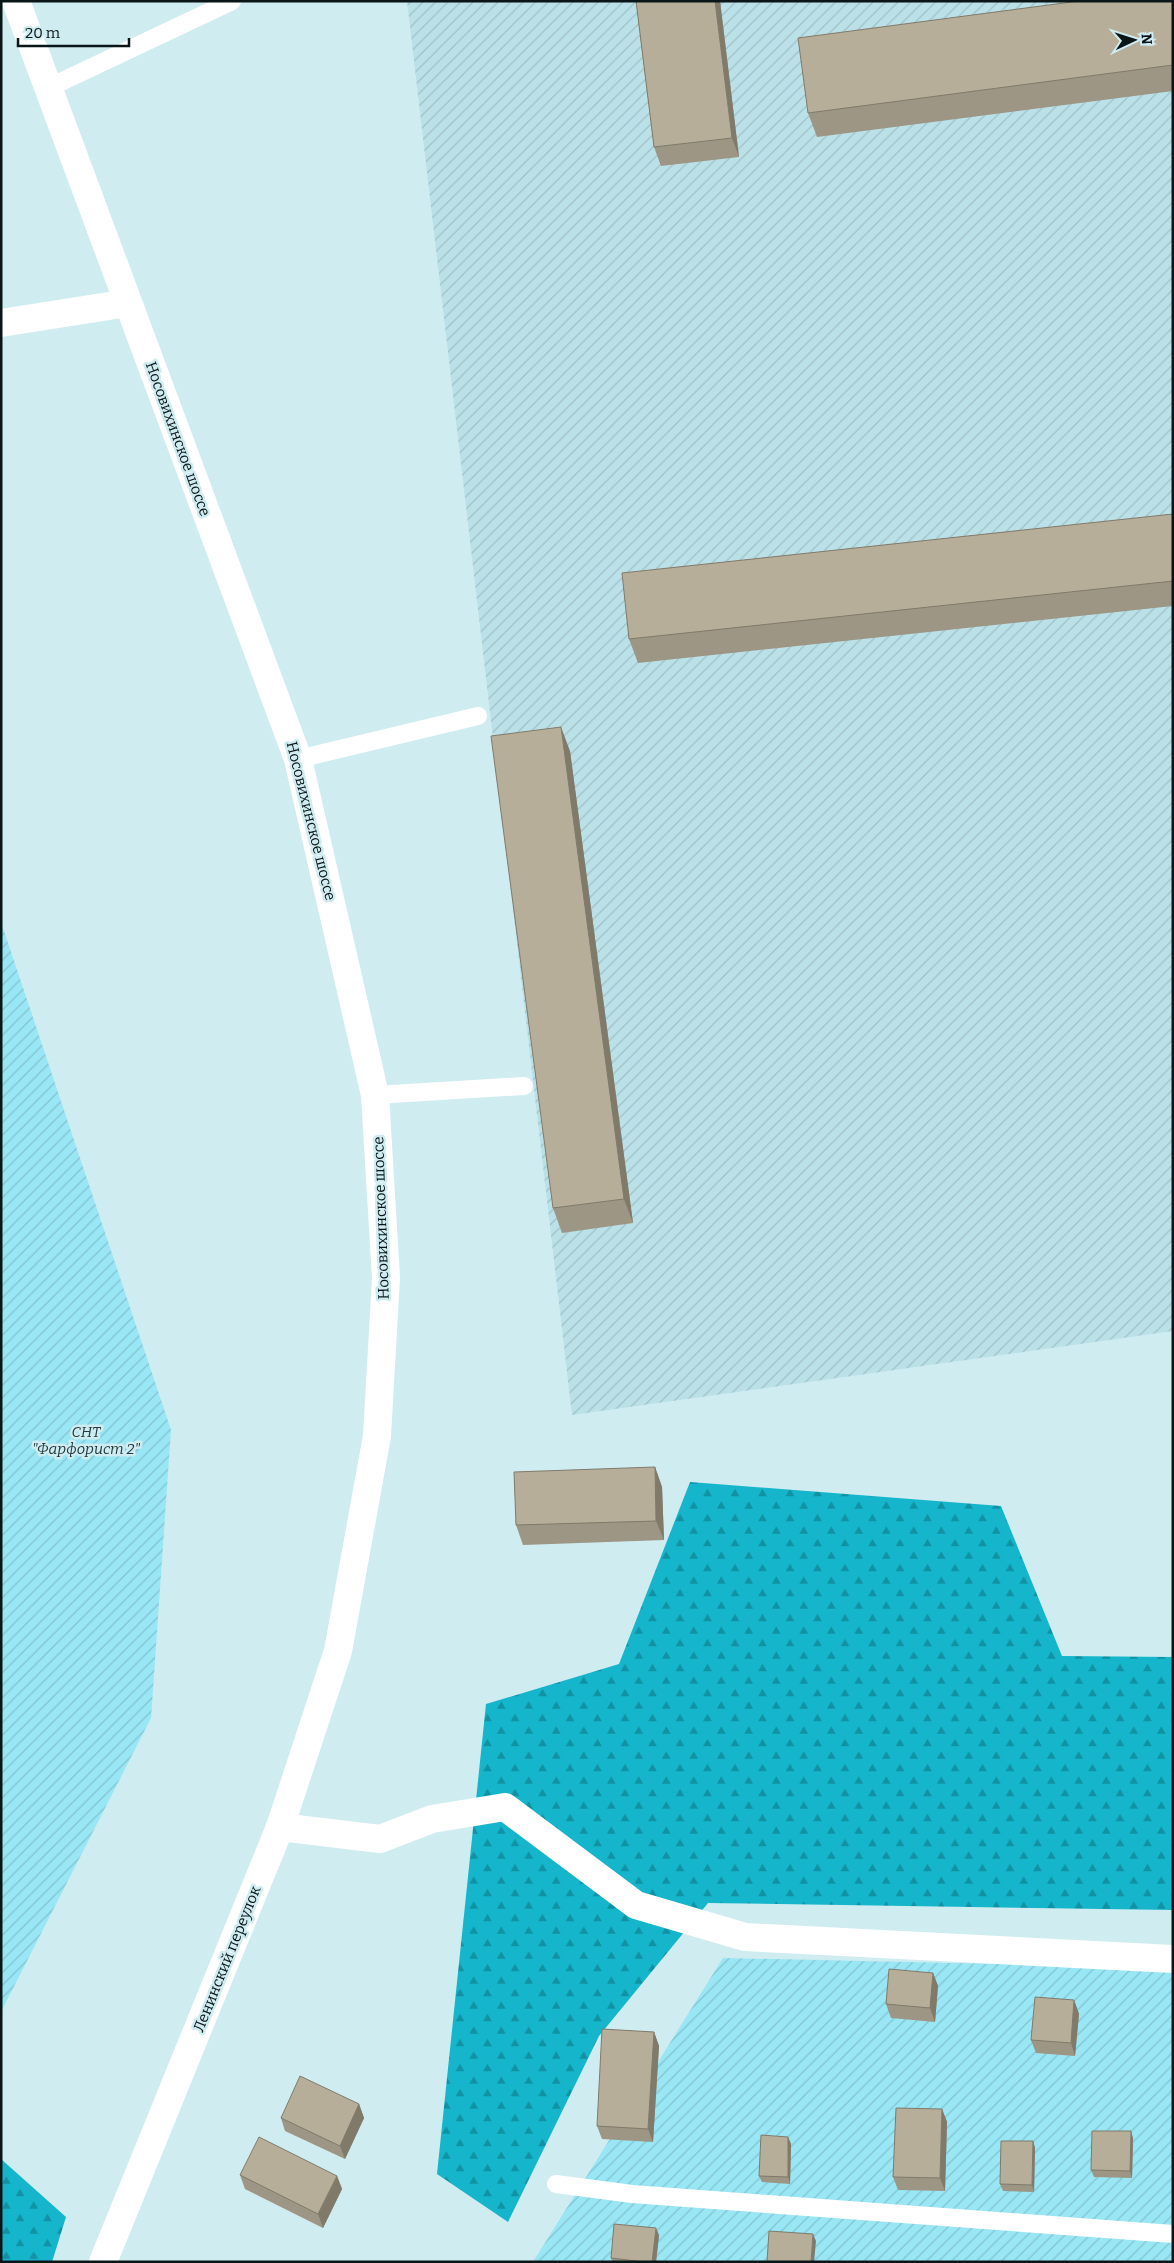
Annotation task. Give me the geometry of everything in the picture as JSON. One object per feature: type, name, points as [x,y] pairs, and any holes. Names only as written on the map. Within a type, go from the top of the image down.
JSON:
[{"type":"main road","name":"Носовихинское шоссе","points":[[16,1],[298,758],[375,1095],[386,1278],[378,1436],[338,1651]]},
{"type":"main road","points":[[1,323],[128,304]]},
{"type":"main road","name":"Ленинский переулок","points":[[103,2262],[280,1827],[338,1651]]},
{"type":"main road","points":[[280,1827],[380,1839],[432,1819],[505,1807],[636,1905],[745,1937],[1173,1959]]},
{"type":"lane","points":[[48,88],[232,1]]},
{"type":"lane","points":[[298,758],[478,716]]},
{"type":"lane","points":[[375,1095],[524,1086]]},
{"type":"lane","points":[[556,2184],[632,2194],[1173,2234]]},
{"type":"shaded area","points":[[407,1],[1173,1],[1173,1331],[572,1415]]},
{"type":"green space","name":"СНТ \"Фарфорист 2\"","points":[[1,922],[171,1430],[151,1718],[1,2012]]},
{"type":"green space","points":[[690,1482],[1001,1506],[1062,1656],[1173,1657],[1173,1910],[708,1903],[599,2036],[508,2222],[437,2174],[486,1704],[619,1664]]},
{"type":"green space","points":[[723,1958],[1173,1968],[1173,2262],[533,2262]]},
{"type":"green space","points":[[1,2159],[66,2217],[52,2262],[1,2262]]},
{"type":"building","points":[[636,1],[715,1],[732,138],[654,147]]},
{"type":"building","points":[[1079,1],[1173,1],[1173,65],[808,113],[798,38]]},
{"type":"building","points":[[1173,514],[1173,581],[629,639],[622,573]]},
{"type":"building","points":[[561,727],[624,1199],[553,1208],[491,736]]},
{"type":"building","points":[[655,1467],[656,1521],[516,1525],[514,1472]]},
{"type":"building","points":[[889,1969],[933,1973],[930,2008],[886,2004]]},
{"type":"building","points":[[1035,1997],[1074,2000],[1071,2043],[1031,2040]]},
{"type":"building","points":[[602,2029],[654,2032],[648,2129],[597,2126]]},
{"type":"building","points":[[300,2076],[359,2104],[340,2146],[281,2118]]},
{"type":"building","points":[[896,2108],[942,2109],[940,2178],[893,2177]]},
{"type":"building","points":[[1092,2131],[1131,2131],[1130,2171],[1091,2170]]},
{"type":"building","points":[[761,2135],[788,2137],[788,2177],[759,2176]]},
{"type":"building","points":[[259,2137],[337,2176],[318,2214],[240,2175]]},
{"type":"building","points":[[1001,2141],[1033,2141],[1032,2185],[1000,2184]]},
{"type":"building","points":[[614,2224],[656,2228],[652,2262],[611,2258]]},
{"type":"building","points":[[769,2231],[813,2234],[811,2262],[767,2262]]}]
